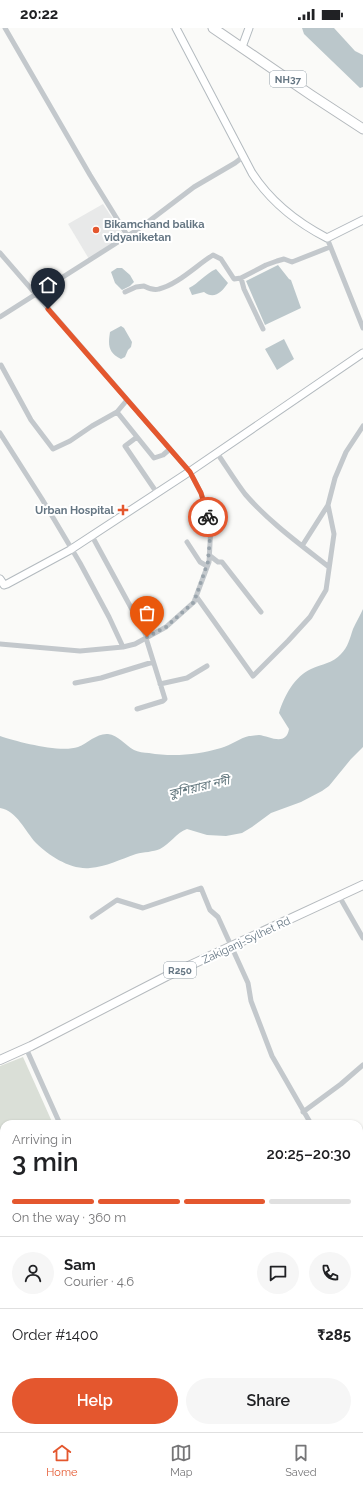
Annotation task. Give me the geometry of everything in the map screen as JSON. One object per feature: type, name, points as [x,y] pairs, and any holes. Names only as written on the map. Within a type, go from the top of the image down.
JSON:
[{"type":"highway","name":"NH37","points":[[213,28],[363,129]]},
{"type":"main road","name":"Zakiganj-Sylhet Rd","points":[[0,1060],[167,976],[363,885]]},
{"type":"street","points":[[5,28],[90,176],[127,236]]},
{"type":"street","points":[[176,28],[252,173],[267,194],[307,228],[326,238],[363,328]]},
{"type":"street","points":[[242,47],[249,28]]},
{"type":"street","points":[[0,317],[140,228],[194,187],[244,156]]},
{"type":"street","points":[[326,238],[363,220]]},
{"type":"street","points":[[125,292],[136,287],[144,286],[150,289],[158,290],[176,281],[213,255],[221,259],[234,279],[241,278],[260,267],[277,261],[284,259],[292,262],[330,247]]},
{"type":"street","points":[[0,253],[190,472],[201,493],[211,525],[207,566],[194,602],[166,627],[147,638],[136,644],[123,647],[80,650],[0,644]]},
{"type":"street","points":[[241,278],[247,296],[263,329]]},
{"type":"street","points":[[1,583],[7,584],[70,550],[190,472],[363,353]]},
{"type":"street","points":[[1,365],[31,420],[53,449],[70,441],[92,426],[117,412],[128,400]]},
{"type":"street","points":[[117,412],[154,458],[163,455],[170,449]]},
{"type":"street","points":[[302,546],[328,505],[335,478],[346,452],[363,426]]},
{"type":"street","points":[[0,433],[42,499],[70,550],[90,582],[123,647]]},
{"type":"street","points":[[137,437],[125,446],[157,493]]},
{"type":"street","points":[[217,453],[245,493],[255,504],[329,568]]},
{"type":"street","points":[[196,596],[253,676],[288,641],[310,616],[326,590],[334,534],[328,505]]},
{"type":"street","points":[[92,536],[147,638],[153,662],[164,694],[165,699],[163,701],[137,709]]},
{"type":"street","points":[[186,542],[200,562],[207,566]]},
{"type":"street","points":[[209,555],[218,562],[222,562],[261,612]]},
{"type":"street","points":[[75,683],[101,678],[153,662]]},
{"type":"street","points":[[160,684],[187,678],[207,666]]},
{"type":"street","points":[[92,917],[117,900],[143,908],[201,888],[210,910],[218,917],[248,983],[251,1001],[264,1039],[308,1120]]},
{"type":"street","points":[[339,896],[363,938]]},
{"type":"street","points":[[26,1048],[58,1120]]},
{"type":"street","points":[[303,1112],[336,1088],[363,1065]]},
{"type":"shaded area","name":"Bikamchand balika vidyaniketan","points":[[103,204],[124,236],[89,259],[68,224]]},
{"type":"shaded area","points":[[23,1057],[51,1120],[0,1120],[0,1066]]},
{"type":"water","points":[[302,28],[334,28],[355,51],[363,55],[363,87],[360,88],[304,34]]},
{"type":"water","points":[[278,265],[291,280],[301,308],[265,325],[246,281]]},
{"type":"water","points":[[117,268],[122,268],[130,275],[134,282],[122,290],[115,283],[111,272]]},
{"type":"water","points":[[216,269],[228,283],[223,289],[218,294],[214,295],[204,292],[192,295],[189,288]]},
{"type":"water","points":[[121,326],[124,328],[132,342],[131,347],[125,357],[121,359],[111,351],[109,341],[110,332]]},
{"type":"water","points":[[284,339],[294,359],[277,370],[265,349]]},
{"type":"water","name":"কুশিয়ারা নদী","points":[[363,609],[363,747],[329,786],[322,791],[301,802],[271,813],[242,833],[226,836],[207,835],[187,829],[160,849],[136,854],[108,864],[90,868],[75,867],[47,853],[36,843],[16,817],[0,808],[0,736],[39,746],[61,749],[78,747],[100,735],[108,734],[115,736],[134,750],[143,753],[176,755],[194,754],[225,747],[249,736],[259,735],[277,739],[284,738],[289,729],[279,713],[291,687],[305,672],[331,661],[341,654],[350,639],[353,629]]},
{"type":"way so far","points":[[147,637],[166,627],[194,602],[208,562],[211,525],[208,517]]},
{"type":"place","name":"Bikamchand balika vidyaniketan","points":[[96,230]]},
{"type":"place","name":"Urban Hospital","points":[[123,510]]},
{"type":"route","points":[[48,309],[190,472],[201,493],[208,517]]}]
